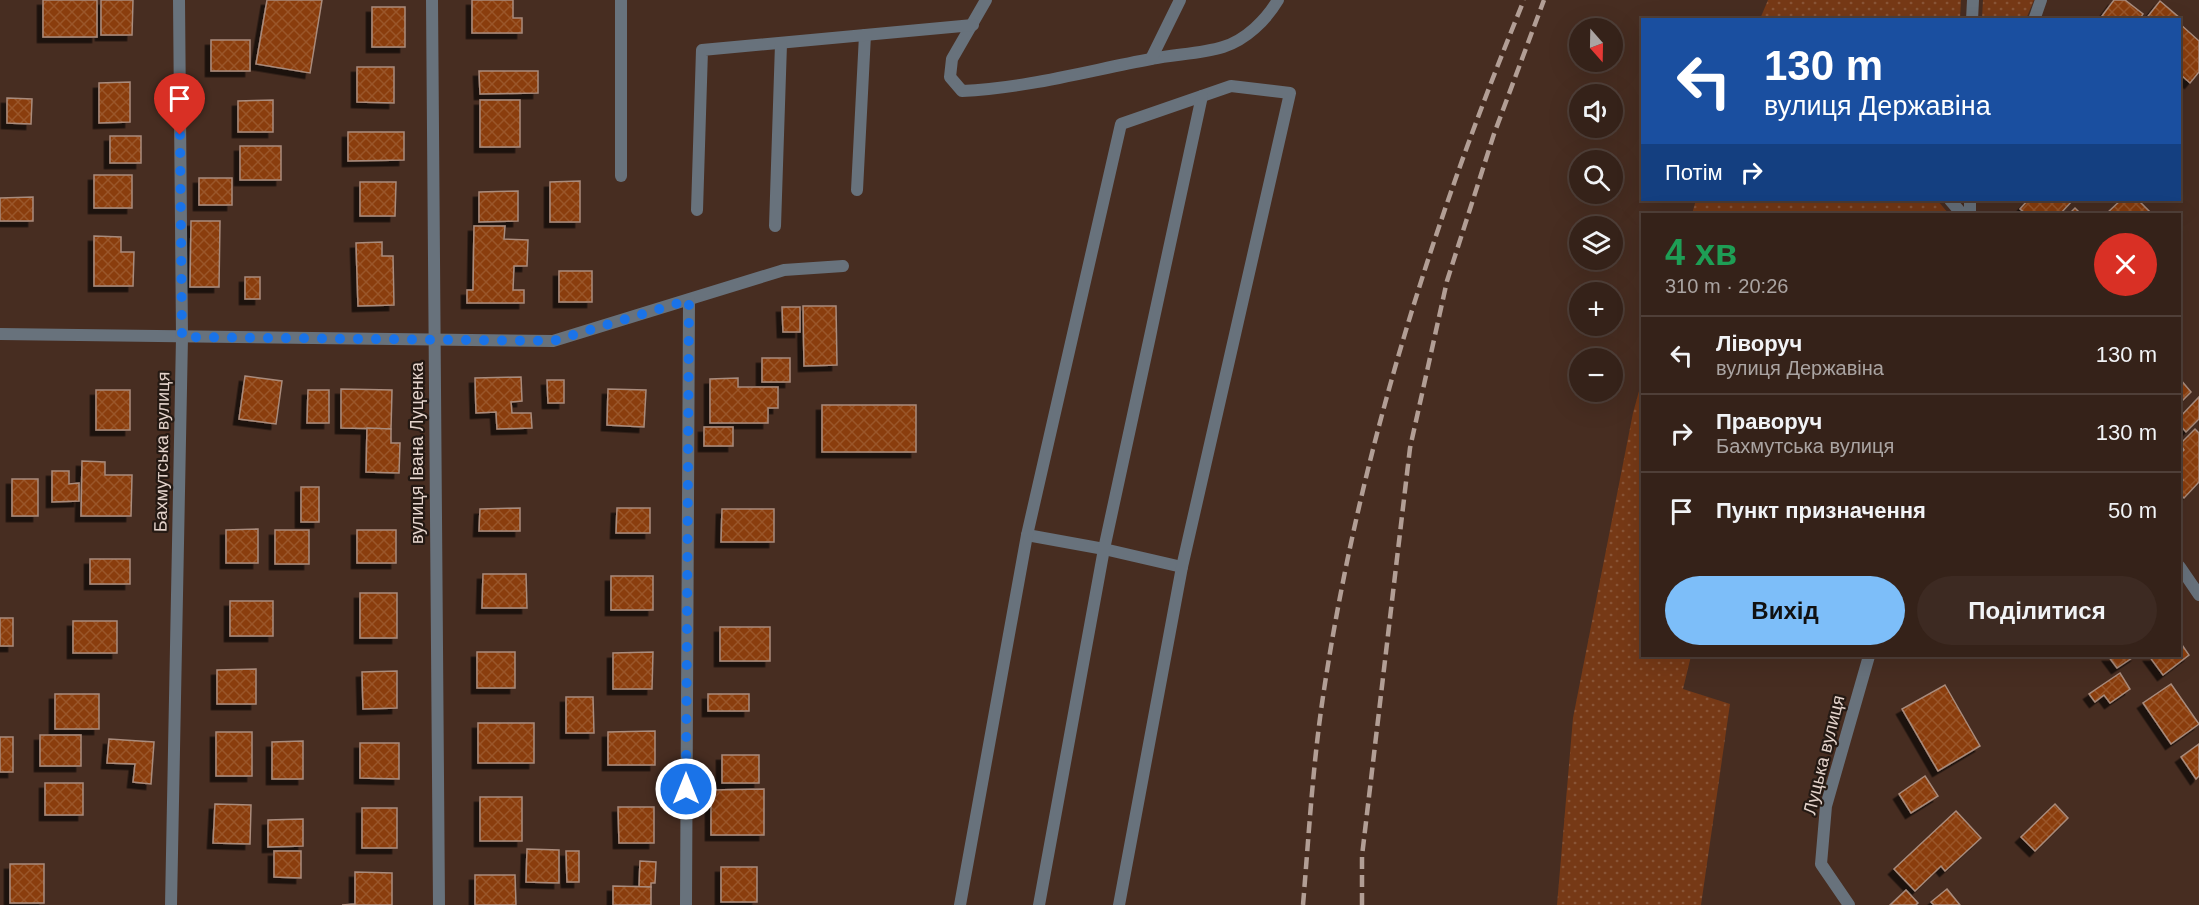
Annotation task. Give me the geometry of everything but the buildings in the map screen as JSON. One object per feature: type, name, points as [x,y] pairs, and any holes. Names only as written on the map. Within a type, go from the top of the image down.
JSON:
[{"type":"street","name":"Бахмутська вулиця","points":[[171,905],[182,337],[179,0]]},
{"type":"street","name":"вулиця Івана Луценка","points":[[432,0],[439,905]]},
{"type":"street","points":[[621,0],[621,176]]},
{"type":"street","points":[[986,0],[952,59],[950,77],[962,92],[1039,84],[1151,59],[1224,47],[1253,30],[1278,0]]},
{"type":"street","points":[[1151,59],[1180,0]]},
{"type":"street","points":[[1972,18],[1973,0]]},
{"type":"street","points":[[2035,18],[2041,0]]},
{"type":"street","points":[[697,210],[702,50],[973,25]]},
{"type":"street","points":[[857,190],[864,36]]},
{"type":"street","points":[[775,226],[781,44]]},
{"type":"street","points":[[960,905],[1027,535],[1121,124],[1231,86],[1290,93],[1182,567],[1119,905]]},
{"type":"street","points":[[1039,905],[1104,549],[1202,96]]},
{"type":"street","points":[[1951,201],[1961,213]]},
{"type":"street","points":[[0,334],[553,341],[784,270],[843,266]]},
{"type":"street","points":[[686,905],[689,300]]},
{"type":"street","points":[[1027,535],[1104,549],[1182,567]]},
{"type":"street","points":[[2181,568],[2197,587]]},
{"type":"street","name":"Луцька вулиця","points":[[1844,903],[1821,864],[1826,807],[1869,657]]},
{"type":"shaded area","points":[[1768,0],[1961,0],[1960,18],[1760,18]]},
{"type":"shaded area","points":[[1983,0],[2034,0],[2026,18],[1982,18]]},
{"type":"shaded area","points":[[1696,201],[1938,201],[1948,213],[1692,213]]},
{"type":"shaded area","points":[[1641,384],[1641,657],[1691,657],[1683,689],[1730,704],[1701,905],[1557,905],[1573,718],[1633,413]]},
{"type":"railway","points":[[1303,905],[1324,690],[1339,601],[1379,426],[1430,253],[1459,168],[1524,0]]},
{"type":"railway","points":[[1362,905],[1362,856],[1410,448],[1447,281],[1494,134],[1544,0]]},
{"type":"route","points":[[180,135],[182,337],[553,341],[689,300],[686,789]]}]
